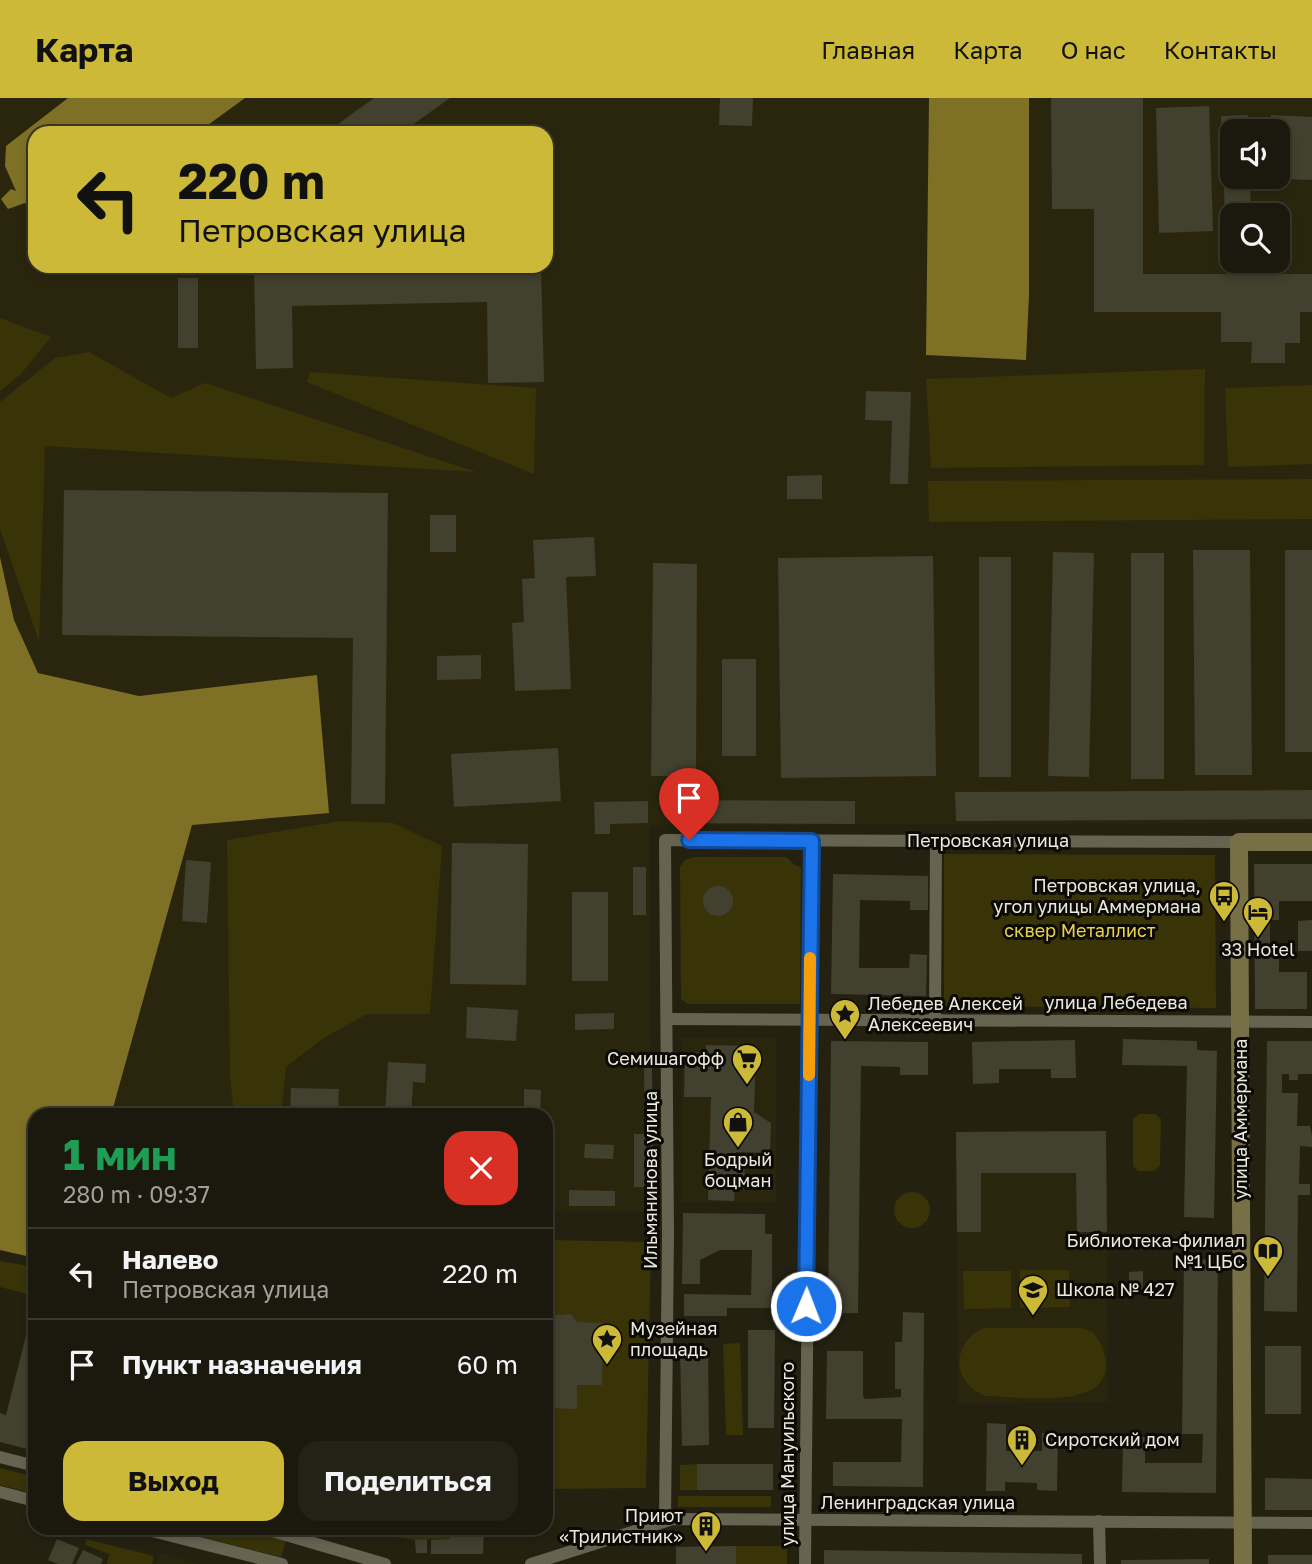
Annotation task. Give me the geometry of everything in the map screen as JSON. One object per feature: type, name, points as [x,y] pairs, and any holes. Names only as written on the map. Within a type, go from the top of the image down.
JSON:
[{"type":"street","name":"Петровская улица","points":[[664,840],[1312,842]]},
{"type":"street","name":"Ильмянинова улица","points":[[664,840],[668,1019],[665,1520]]},
{"type":"street","name":"улица Мануильского","points":[[805,1564],[812,841]]},
{"type":"street","points":[[935,1020],[936,841]]},
{"type":"street","name":"улица Аммермана","points":[[1239,842],[1243,1564]]},
{"type":"street","name":"улица Лебедева","points":[[668,1019],[1312,1022]]},
{"type":"street","points":[[0,1457],[28,1464]]},
{"type":"street","points":[[0,1492],[28,1499]]},
{"type":"street","name":"Ленинградская улица","points":[[531,1564],[665,1520],[1312,1523]]},
{"type":"street","points":[[1099,1521],[1100,1564]]},
{"type":"street","points":[[168,1535],[282,1564]]},
{"type":"street","points":[[286,1535],[385,1564]]},
{"type":"shaded area","points":[[0,98],[929,98],[926,355],[1026,359],[1029,295],[1029,98],[1312,98],[1312,823],[649,825],[652,1212],[553,1211],[553,1108],[113,1108],[192,824],[318,675],[139,696],[38,673],[14,620],[0,557]]},
{"type":"shaded area","points":[[68,98],[245,98],[207,126],[32,126]]},
{"type":"shaded area","points":[[929,98],[1029,98],[1029,295],[1026,360],[926,355]]},
{"type":"shaded area","points":[[28,129],[28,206],[25,203],[8,209],[1,199],[11,189],[16,191],[5,166],[6,146]]},
{"type":"shaded area","points":[[0,557],[14,620],[38,673],[139,696],[317,675],[329,813],[192,825],[113,1108],[28,1108],[28,1256],[0,1250]]},
{"type":"shaded area","points":[[776,1037],[776,1203],[681,1202],[682,1038]]},
{"type":"shaded area","name":"Школа № 427","points":[[1106,1131],[1108,1402],[958,1404],[956,1132]]},
{"type":"shaded area","points":[[160,1553],[177,1558],[199,1564],[156,1564]]},
{"type":"green space","points":[[0,318],[51,337],[21,374],[0,391]]},
{"type":"green space","points":[[89,352],[171,398],[205,383],[476,472],[45,446],[39,641],[0,529],[0,402],[55,358]]},
{"type":"green space","points":[[1205,369],[1204,465],[931,468],[926,379]]},
{"type":"green space","points":[[310,372],[536,388],[534,474],[307,382]]},
{"type":"green space","points":[[1312,385],[1312,464],[1228,467],[1225,388]]},
{"type":"green space","points":[[1312,479],[1312,519],[929,522],[928,481]]},
{"type":"green space","points":[[341,821],[393,823],[442,846],[430,1014],[367,1014],[322,1039],[286,1067],[282,1108],[233,1108],[230,1076],[227,840]]},
{"type":"green space","name":"сквер Металлист","points":[[944,854],[1215,855],[1216,1008],[944,1006]]},
{"type":"green space","points":[[695,857],[786,857],[801,867],[800,1004],[688,1004],[681,999],[680,867],[685,860]]},
{"type":"green space","points":[[1139,1114],[1155,1114],[1161,1119],[1160,1166],[1154,1171],[1138,1171],[1133,1166],[1133,1119]]},
{"type":"green space","points":[[912,1192],[925,1197],[930,1210],[925,1223],[912,1228],[899,1223],[894,1210],[899,1197]]},
{"type":"green space","name":"Музейная площадь","points":[[553,1240],[651,1242],[646,1488],[553,1489]]},
{"type":"green space","points":[[0,1261],[28,1266],[28,1294],[0,1287]]},
{"type":"green space","points":[[1020,1270],[1069,1270],[1070,1307],[1020,1308]]},
{"type":"green space","points":[[963,1271],[1011,1271],[1011,1308],[964,1309]]},
{"type":"green space","points":[[984,1328],[1081,1328],[1093,1332],[1105,1357],[1106,1367],[1101,1381],[1090,1390],[1075,1396],[985,1396],[966,1382],[959,1362],[965,1343]]},
{"type":"green space","points":[[740,1343],[743,1435],[726,1435],[723,1344]]},
{"type":"green space","points":[[697,1464],[697,1490],[680,1490],[680,1465]]},
{"type":"green space","points":[[0,1468],[28,1475],[28,1492],[0,1485]]},
{"type":"green space","points":[[678,1496],[771,1496],[771,1507],[678,1507]]},
{"type":"green space","points":[[194,1535],[265,1535],[286,1540],[281,1557]]},
{"type":"green space","points":[[380,1535],[450,1535],[450,1539],[415,1540]]},
{"type":"green space","points":[[86,1539],[154,1556],[152,1564],[107,1564],[109,1554],[85,1545]]},
{"type":"green space","points":[[736,1546],[787,1546],[787,1564],[736,1564]]},
{"type":"building","points":[[374,98],[450,98],[411,126],[335,126]]},
{"type":"building","points":[[720,98],[753,98],[752,126],[719,125]]},
{"type":"building","points":[[1051,98],[1143,98],[1143,274],[1312,274],[1312,312],[1300,312],[1300,343],[1285,343],[1285,363],[1251,363],[1252,342],[1221,342],[1221,312],[1094,312],[1094,209],[1052,209]]},
{"type":"building","points":[[1209,106],[1213,231],[1159,233],[1156,108]]},
{"type":"building","points":[[1248,115],[1248,119],[1221,119],[1221,116]]},
{"type":"building","points":[[1271,115],[1312,117],[1312,180],[1290,179],[1290,119],[1271,119]]},
{"type":"building","points":[[1224,189],[1250,189],[1251,203],[1225,203]]},
{"type":"building","points":[[254,273],[541,273],[544,382],[488,383],[487,302],[292,306],[293,368],[256,369]]},
{"type":"building","points":[[178,278],[198,278],[198,348],[178,348]]},
{"type":"building","points":[[866,391],[911,392],[908,484],[890,484],[892,421],[865,420]]},
{"type":"building","points":[[822,475],[822,499],[787,499],[787,476]]},
{"type":"building","points":[[64,490],[388,493],[385,804],[351,804],[353,638],[62,635]]},
{"type":"building","points":[[430,515],[456,515],[456,552],[430,552]]},
{"type":"building","points":[[594,537],[596,576],[566,577],[571,689],[515,691],[512,623],[524,622],[522,579],[535,578],[533,540]]},
{"type":"building","points":[[1193,550],[1250,550],[1252,775],[1195,775]]},
{"type":"building","points":[[1285,550],[1312,550],[1312,752],[1285,752]]},
{"type":"building","points":[[1053,552],[1094,553],[1089,777],[1048,776]]},
{"type":"building","points":[[1131,553],[1164,553],[1164,779],[1131,779]]},
{"type":"building","points":[[933,556],[936,776],[781,778],[778,558]]},
{"type":"building","points":[[979,557],[1011,557],[1011,777],[979,777]]},
{"type":"building","points":[[653,563],[697,564],[696,776],[651,776]]},
{"type":"building","points":[[481,655],[481,679],[437,680],[437,656]]},
{"type":"building","points":[[722,659],[756,659],[756,756],[722,756]]},
{"type":"building","points":[[558,748],[561,801],[454,807],[451,754]]},
{"type":"building","points":[[1312,790],[1312,819],[956,821],[955,792]]},
{"type":"building","points":[[679,800],[855,801],[855,824],[679,823]]},
{"type":"building","points":[[648,801],[648,823],[610,824],[610,834],[595,834],[594,802]]},
{"type":"building","points":[[452,843],[528,844],[526,985],[450,984]]},
{"type":"building","points":[[186,860],[211,862],[207,923],[182,921]]},
{"type":"building","points":[[1254,864],[1312,864],[1312,901],[1279,901],[1279,920],[1270,920],[1270,953],[1279,953],[1279,972],[1307,972],[1307,1009],[1255,1009]]},
{"type":"building","points":[[633,867],[646,867],[646,915],[633,915]]},
{"type":"building","points":[[833,874],[928,876],[928,910],[910,910],[910,901],[860,900],[859,968],[909,968],[910,954],[927,955],[926,996],[831,994]]},
{"type":"building","points":[[718,886],[728,891],[733,901],[728,911],[718,916],[708,911],[703,901],[708,891]]},
{"type":"building","points":[[572,892],[608,892],[608,981],[572,981]]},
{"type":"building","points":[[1312,920],[1312,951],[1298,951],[1298,921]]},
{"type":"building","points":[[467,1007],[518,1010],[516,1041],[466,1038]]},
{"type":"building","points":[[614,1013],[614,1029],[575,1030],[575,1014]]},
{"type":"building","points":[[1123,1039],[1197,1041],[1197,1050],[1217,1051],[1214,1218],[1184,1217],[1187,1066],[1122,1065]]},
{"type":"building","points":[[1075,1040],[1076,1078],[1051,1078],[1051,1069],[999,1069],[999,1083],[973,1084],[972,1042]]},
{"type":"building","points":[[831,1041],[928,1042],[928,1075],[900,1075],[900,1067],[861,1066],[858,1313],[828,1313]]},
{"type":"building","points":[[1267,1041],[1312,1041],[1312,1074],[1298,1074],[1298,1080],[1289,1080],[1289,1074],[1282,1074],[1282,1093],[1298,1093],[1297,1126],[1310,1126],[1312,1136],[1312,1147],[1300,1146],[1299,1184],[1310,1184],[1310,1195],[1298,1195],[1297,1312],[1264,1311]]},
{"type":"building","points":[[706,1045],[756,1046],[754,1112],[771,1123],[770,1153],[736,1152],[736,1159],[745,1159],[744,1189],[735,1189],[734,1201],[708,1200],[711,1097],[684,1097],[685,1052],[706,1053]]},
{"type":"building","points":[[388,1062],[426,1064],[425,1083],[413,1082],[411,1108],[385,1108]]},
{"type":"building","points":[[644,1068],[652,1068],[653,1187],[634,1187],[634,1134],[645,1134]]},
{"type":"building","points":[[291,1088],[339,1089],[338,1108],[290,1108]]},
{"type":"building","points":[[524,1089],[541,1090],[540,1108],[524,1108]]},
{"type":"building","points":[[1106,1131],[1107,1232],[1077,1232],[1076,1173],[981,1173],[981,1232],[957,1232],[956,1132]]},
{"type":"building","points":[[585,1144],[614,1145],[613,1159],[584,1158]]},
{"type":"building","points":[[569,1190],[615,1191],[615,1206],[569,1206]]},
{"type":"building","points":[[683,1213],[765,1214],[765,1234],[772,1234],[772,1308],[727,1308],[727,1316],[684,1316],[684,1294],[751,1295],[752,1250],[720,1250],[700,1260],[700,1284],[682,1284]]},
{"type":"building","points":[[1184,1259],[1218,1260],[1216,1493],[1122,1492],[1123,1437],[1145,1437],[1145,1463],[1202,1463],[1203,1434],[1182,1434]]},
{"type":"building","points":[[1143,1271],[1143,1290],[1129,1290],[1129,1272]]},
{"type":"building","points":[[903,1312],[924,1313],[923,1487],[833,1486],[833,1462],[901,1462],[902,1419],[826,1419],[827,1351],[863,1351],[865,1399],[901,1397],[901,1389],[895,1389],[895,1342],[902,1342]]},
{"type":"building","points":[[571,1314],[577,1322],[603,1323],[602,1385],[577,1385],[577,1409],[553,1408],[555,1315]]},
{"type":"building","points":[[28,1328],[28,1449],[0,1442],[0,1413],[6,1415]]},
{"type":"building","points":[[748,1330],[775,1330],[774,1428],[748,1428]]},
{"type":"building","points":[[1265,1346],[1301,1346],[1301,1414],[1265,1414]]},
{"type":"building","points":[[708,1348],[709,1445],[682,1446],[680,1349]]},
{"type":"building","name":"Сиротский дом","points":[[987,1423],[1006,1424],[1006,1451],[1042,1451],[1042,1433],[1058,1433],[1057,1491],[1037,1490],[1037,1483],[1005,1482],[1005,1491],[986,1491]]},
{"type":"building","points":[[697,1464],[773,1464],[773,1490],[697,1490]]},
{"type":"building","points":[[1265,1478],[1312,1479],[1312,1510],[1265,1510]]},
{"type":"building","points":[[450,1535],[484,1535],[483,1554],[431,1554],[431,1540],[450,1539]]},
{"type":"building","points":[[57,1539],[79,1548],[72,1564],[58,1564],[48,1560]]},
{"type":"building","points":[[427,1539],[427,1553],[416,1553],[415,1540]]},
{"type":"building","name":"Приют «Трилистник»","points":[[736,1546],[736,1564],[676,1564],[676,1547]]},
{"type":"building","points":[[83,1550],[103,1559],[101,1564],[76,1564]]},
{"type":"building","points":[[824,1550],[1082,1554],[1082,1564],[824,1564]]},
{"type":"building","points":[[1268,1555],[1312,1555],[1312,1564],[1268,1564]]},
{"type":"building","points":[[1209,1559],[1209,1564],[1121,1564],[1121,1560]]},
{"type":"slow traffic","points":[[809,1075],[810,958]]},
{"type":"place","name":"Петровская улица, угол улицы Аммермана","points":[[1224,923]]},
{"type":"place","name":"33 Hotel","points":[[1258,939]]},
{"type":"place","name":"Лебедев Алексей Алексеевич","points":[[845,1041]]},
{"type":"place","name":"Семишагофф","points":[[747,1086]]},
{"type":"place","name":"Бодрый боцман","points":[[738,1149]]},
{"type":"place","name":"Библиотека-филиал №1 ЦБС","points":[[1268,1278]]},
{"type":"place","name":"Школа № 427","points":[[1033,1317]]},
{"type":"place","name":"Музейная площадь","points":[[607,1366]]},
{"type":"place","name":"Сиротский дом","points":[[1022,1467]]},
{"type":"place","name":"Приют «Трилистник»","points":[[706,1553]]},
{"type":"route","points":[[689,840],[812,841],[806,1306]]}]
